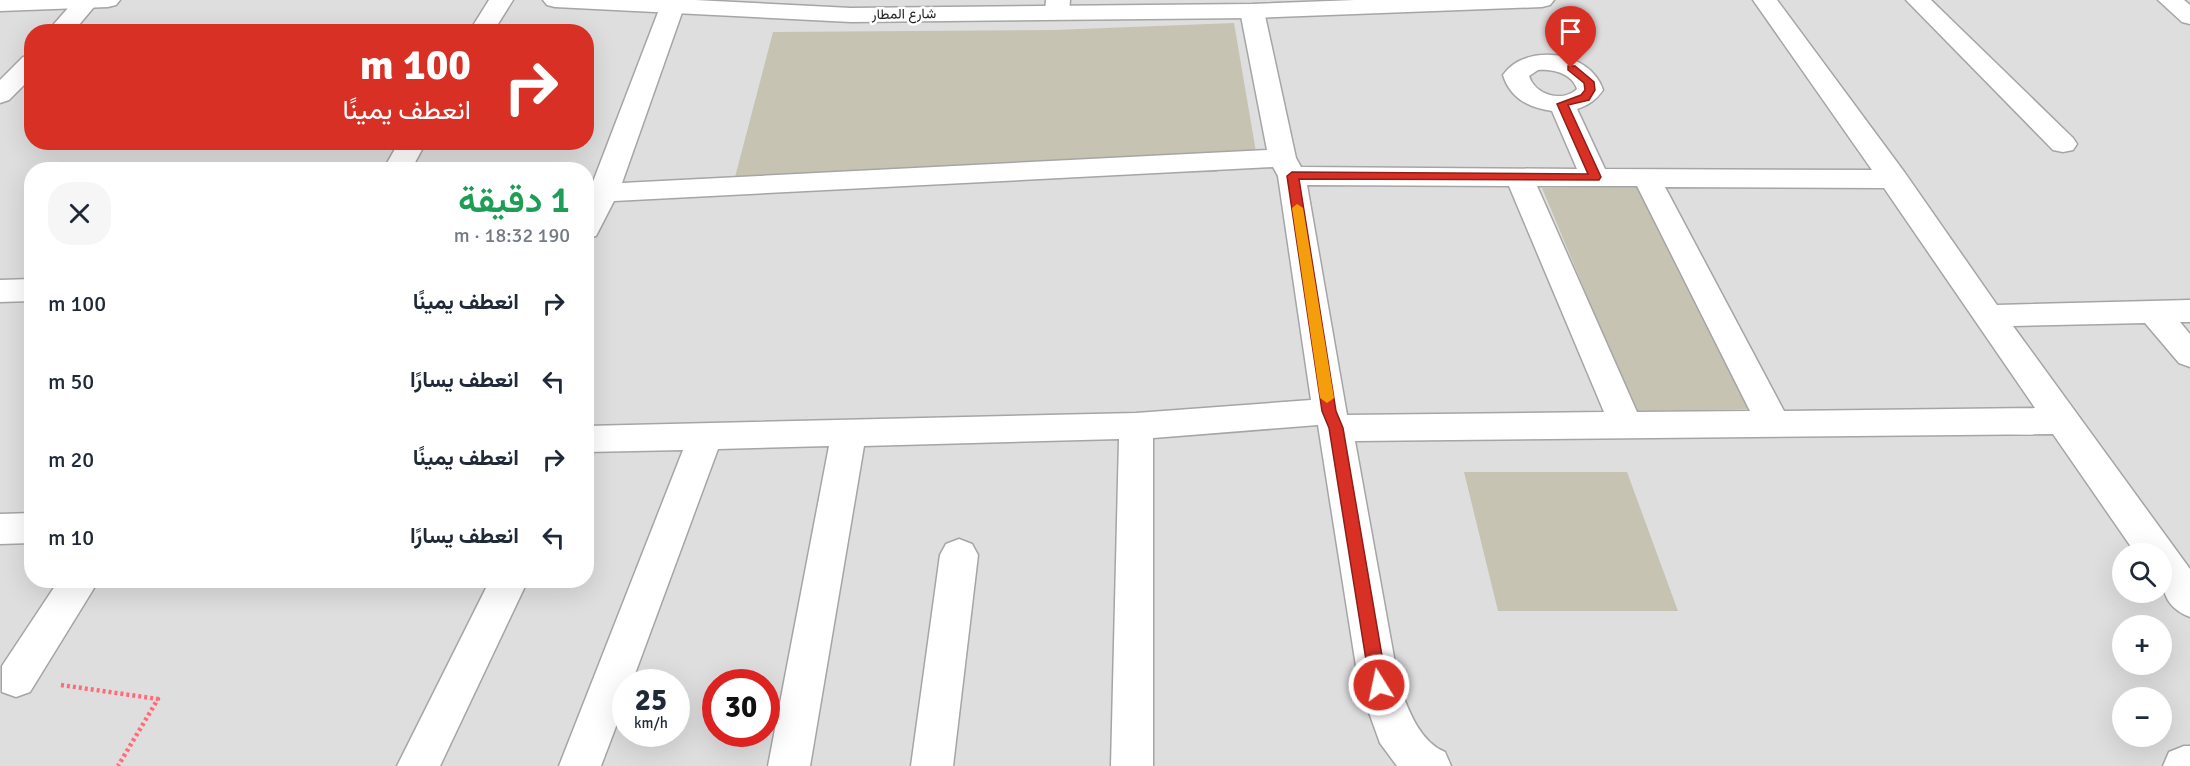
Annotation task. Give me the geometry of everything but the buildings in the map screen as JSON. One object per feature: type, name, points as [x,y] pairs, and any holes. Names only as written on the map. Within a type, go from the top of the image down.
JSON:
[{"type":"street","points":[[487,24],[501,0]]},
{"type":"street","name":"شارع المطار","points":[[555,0],[851,15],[1058,6],[1252,11],[1542,0]]},
{"type":"street","points":[[1765,0],[1895,179],[2061,421],[2149,543]]},
{"type":"street","points":[[1918,0],[2063,144]]},
{"type":"street","points":[[2170,0],[2190,17]]},
{"type":"street","points":[[0,4],[98,1]]},
{"type":"street","points":[[69,24],[98,1]]},
{"type":"street","points":[[594,213],[603,194],[672,7]]},
{"type":"street","points":[[1252,11],[1287,167],[1379,685],[1395,729],[1419,765]]},
{"type":"street","points":[[0,95],[24,70]]},
{"type":"street","points":[[1562,104],[1595,177]]},
{"type":"street","points":[[603,194],[1287,167],[1519,177],[1895,179]]},
{"type":"street","points":[[1519,177],[1626,425]]},
{"type":"street","points":[[1646,177],[1774,424]]},
{"type":"street","points":[[0,291],[24,290]]},
{"type":"street","points":[[1989,316],[2190,311]]},
{"type":"street","points":[[2153,312],[2190,355]]},
{"type":"street","points":[[594,439],[705,438],[849,431],[1137,426],[1332,419],[1626,425],[2061,421]]},
{"type":"street","points":[[1132,766],[1137,426]]},
{"type":"street","points":[[789,766],[849,431]]},
{"type":"street","points":[[580,766],[705,438]]},
{"type":"street","points":[[0,529],[24,528]]},
{"type":"street","points":[[932,766],[959,555]]},
{"type":"street","points":[[2172,574],[2190,600]]},
{"type":"street","points":[[16,679],[75,588]]},
{"type":"street","points":[[418,766],[504,588]]},
{"type":"street","points":[[2184,766],[2190,766]]},
{"type":"path","points":[[16,679],[158,699],[118,766]]},
{"type":"shaded area","points":[[0,0],[2190,0],[2190,766],[0,766]]},
{"type":"shaded area","points":[[1234,23],[1256,152],[1216,172],[734,181],[773,32],[1054,30]]},
{"type":"shaded area","points":[[1642,186],[1756,409],[1635,411],[1542,188]]},
{"type":"shaded area","points":[[1464,472],[1627,472],[1678,611],[1498,611]]},
{"type":"slow traffic","points":[[1297,208],[1327,398]]},
{"type":"route","points":[[1379,685],[1336,428],[1329,411],[1292,176],[1595,177],[1562,104],[1575,102],[1585,97],[1590,90],[1589,82],[1582,74],[1571,68]]}]
